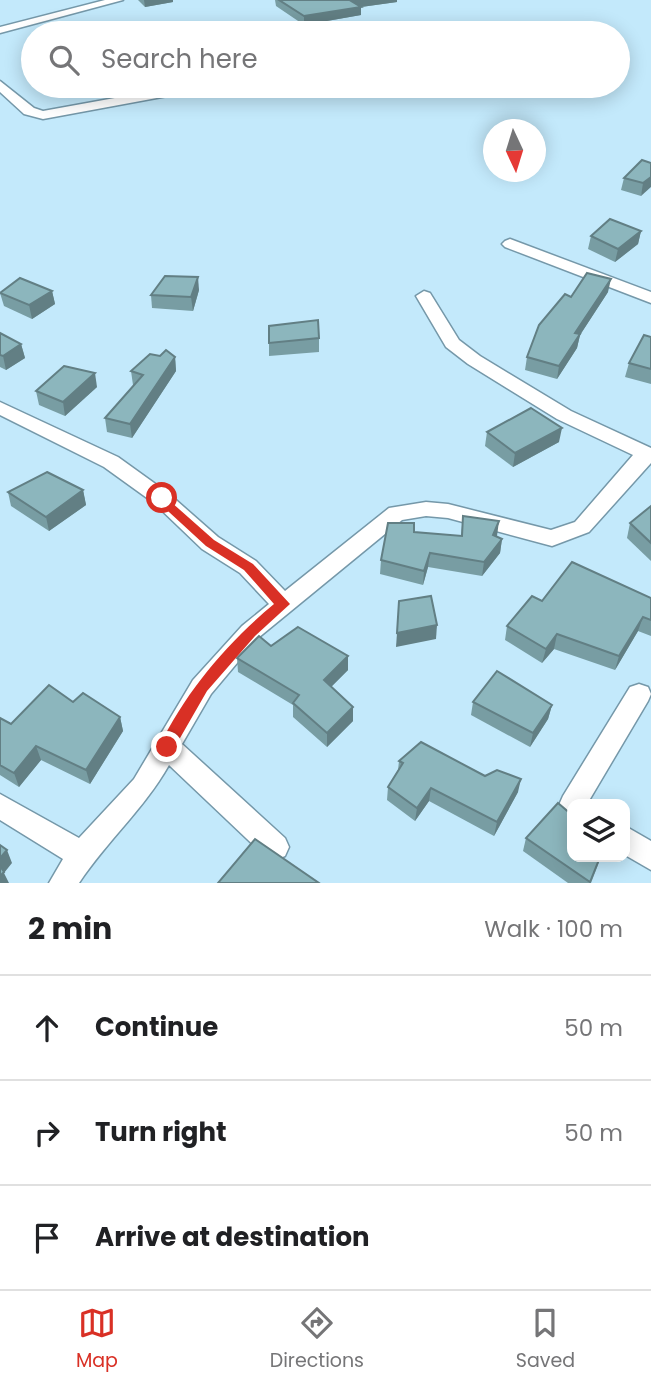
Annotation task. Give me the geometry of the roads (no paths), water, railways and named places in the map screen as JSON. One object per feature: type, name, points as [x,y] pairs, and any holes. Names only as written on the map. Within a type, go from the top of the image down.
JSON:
[{"type":"street","points":[[35,21],[118,0]]},
{"type":"street","points":[[0,30],[21,25]]},
{"type":"street","points":[[0,85],[30,111],[43,114],[133,98]]},
{"type":"street","points":[[510,244],[651,299]]},
{"type":"street","points":[[63,883],[82,855],[143,787],[202,687],[250,632],[396,513],[426,509],[448,511],[552,538],[582,527],[648,454],[564,415],[474,360],[452,344],[424,296]]},
{"type":"street","points":[[0,408],[111,462],[162,498],[210,543],[248,567],[283,604]]},
{"type":"street","points":[[576,799],[639,694]]},
{"type":"street","points":[[167,747],[275,847]]},
{"type":"street","points":[[0,806],[82,855]]},
{"type":"street","points":[[630,842],[651,857]]}]
